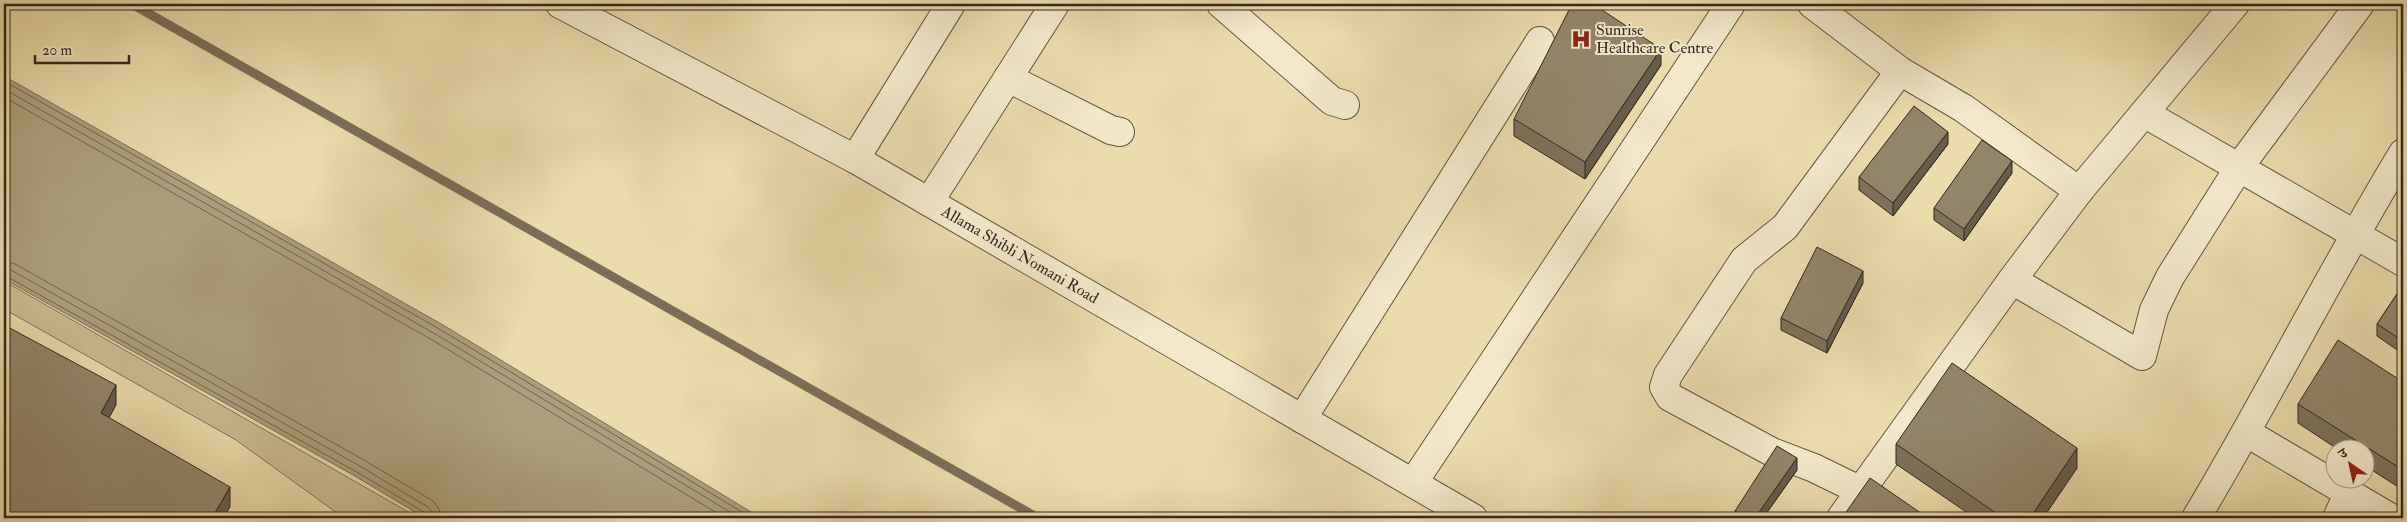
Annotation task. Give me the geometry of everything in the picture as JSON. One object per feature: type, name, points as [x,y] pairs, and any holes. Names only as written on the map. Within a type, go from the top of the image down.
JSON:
[{"type":"street","name":"Allama Shibli Nomani Road","points":[[560,4],[854,159],[1473,518]]},
{"type":"street","points":[[854,159],[951,4]]},
{"type":"street","points":[[929,202],[1055,4]]},
{"type":"street","points":[[1221,4],[1332,100],[1345,105]]},
{"type":"street","points":[[1412,483],[1732,4]]},
{"type":"street","points":[[1812,4],[1900,71],[1963,108],[2079,191]]},
{"type":"street","points":[[1841,518],[2012,280],[2079,191],[2234,4]]},
{"type":"street","points":[[2012,280],[2142,356],[2154,310],[2170,277],[2240,166],[2360,4]]},
{"type":"street","points":[[1302,419],[1540,41]]},
{"type":"street","points":[[1861,491],[1754,443],[1670,397],[1664,387],[1668,374],[1744,260],[1785,227],[1900,71]]},
{"type":"street","points":[[1008,78],[1111,130],[1120,132]]},
{"type":"street","points":[[2144,113],[2240,166],[2403,262]]},
{"type":"street","points":[[2196,518],[2247,433],[2354,234],[2403,153]]},
{"type":"street","points":[[2247,433],[2391,518]]},
{"type":"street","points":[[2337,518],[2348,494]]},
{"type":"shaded area","points":[[4,281],[419,518],[344,518],[236,440],[4,309]]},
{"type":"water","points":[[4,76],[443,325],[761,518],[425,518],[353,475],[4,279]]},
{"type":"building","points":[[1572,4],[1593,4],[1661,49],[1585,162],[1514,119]]},
{"type":"building","points":[[1914,106],[1948,132],[1893,203],[1859,177]]},
{"type":"building","points":[[1982,140],[2012,161],[1964,229],[1934,208]]},
{"type":"building","points":[[1817,247],[1863,271],[1827,341],[1781,318]]},
{"type":"building","points":[[2403,285],[2403,341],[2377,324]]},
{"type":"building","points":[[4,325],[116,385],[101,413],[230,487],[212,518],[4,518]]},
{"type":"building","points":[[2338,340],[2403,382],[2403,470],[2374,452],[2374,440],[2355,440],[2298,404]]},
{"type":"building","points":[[1952,363],[2077,448],[2030,518],[2003,518],[1896,444]]},
{"type":"building","points":[[1777,446],[1797,458],[1755,518],[1748,518],[1735,511]]},
{"type":"building","points":[[1870,478],[1928,518],[1842,518]]},
{"type":"waterway","points":[[132,4],[1038,518]]},
{"type":"place","name":"Sunrise Healthcare Centre","points":[[1581,39]]}]
